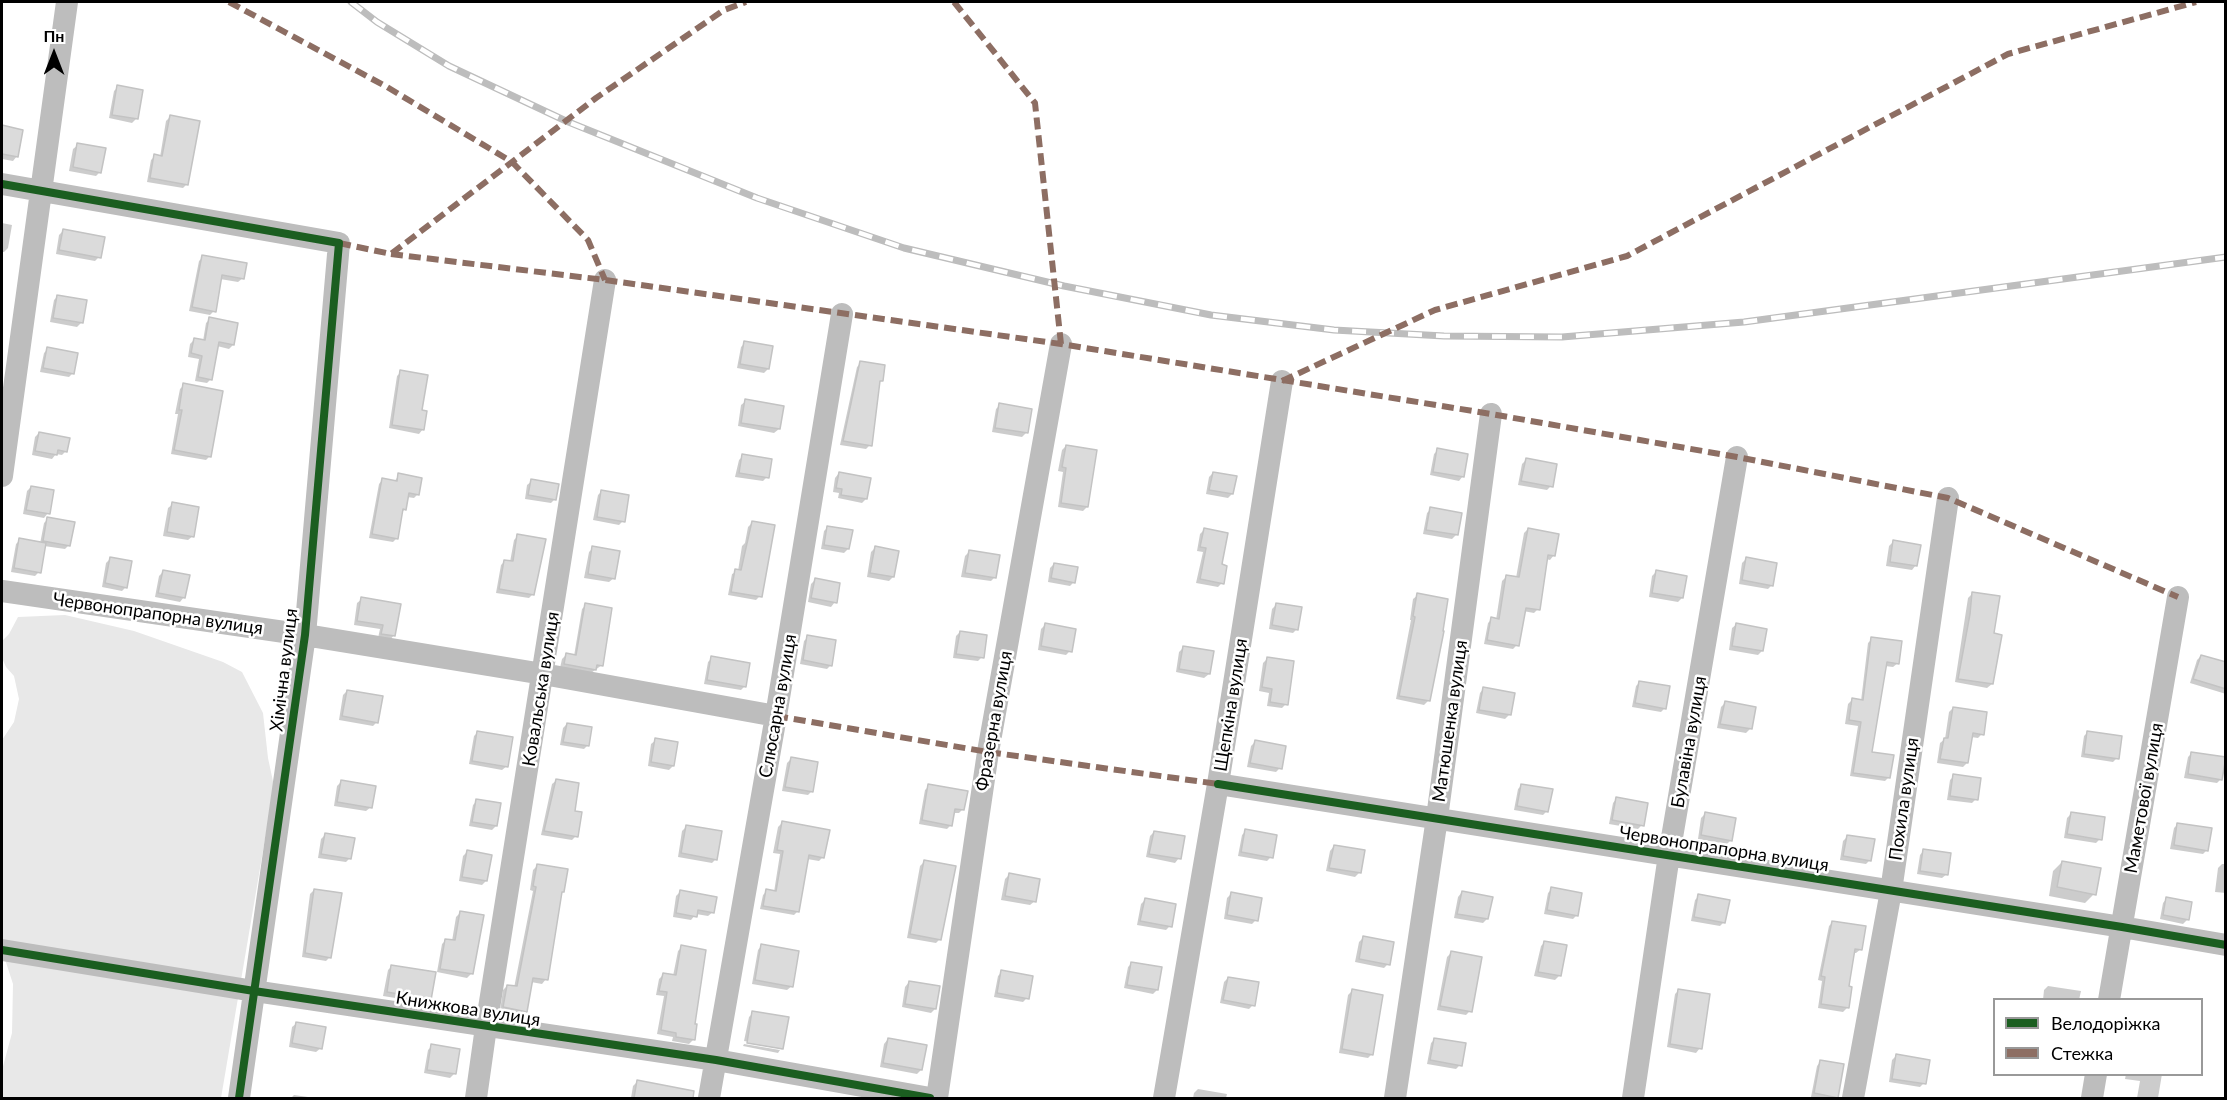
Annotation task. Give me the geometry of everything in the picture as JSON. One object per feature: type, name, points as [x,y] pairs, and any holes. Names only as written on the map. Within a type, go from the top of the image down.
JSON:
[{"type":"street","points":[[2,476],[67,2]]},
{"type":"street","points":[[2,184],[42,191]]},
{"type":"street","name":"Хімічна вулиця","points":[[42,191],[339,243],[305,635],[239,1098]]},
{"type":"street","name":"Ковальська вулиця","points":[[476,1098],[605,280]]},
{"type":"street","name":"Слюсарна вулиця","points":[[709,1098],[776,716],[842,314]]},
{"type":"street","name":"Фразерна вулиця","points":[[937,1098],[988,752],[1060,344]]},
{"type":"street","name":"Щепкіна вулиця","points":[[1164,1098],[1218,784],[1282,381]]},
{"type":"street","name":"Матюшенка вулиця","points":[[1395,1098],[1437,819],[1491,414]]},
{"type":"street","name":"Булавіна вулиця","points":[[1633,1098],[1669,855],[1737,456]]},
{"type":"street","name":"Похила вулиця","points":[[1853,1098],[1891,891],[1948,498]]},
{"type":"street","name":"Червонопрапорна вулиця","points":[[2,591],[305,635],[543,674],[776,716]]},
{"type":"street","name":"Маметової вулиця","points":[[2109,998],[2178,597]]},
{"type":"street","name":"Червонопрапорна вулиця","points":[[1218,784],[2226,945]]},
{"type":"street","name":"Книжкова вулиця","points":[[2,950],[254,992],[716,1060],[930,1098]]},
{"type":"street","points":[[2092,1098],[2096,1076]]},
{"type":"shaded area","points":[[65,615],[134,631],[223,662],[242,672],[263,713],[274,786],[221,1098],[2,1098],[2,1070],[12,1033],[13,984],[2,950],[2,740],[14,722],[19,699],[14,676],[2,658],[2,641],[9,634],[18,617]]},
{"type":"building","points":[[117,85],[143,90],[138,119],[112,115]]},
{"type":"building","points":[[170,115],[200,121],[188,185],[150,178],[154,154],[162,156]]},
{"type":"building","points":[[2,125],[23,130],[18,157],[2,154]]},
{"type":"building","points":[[77,143],[106,148],[101,173],[73,167]]},
{"type":"building","points":[[63,229],[105,237],[101,258],[59,250]]},
{"type":"building","points":[[202,255],[247,263],[244,279],[222,275],[216,312],[192,307]]},
{"type":"building","points":[[57,295],[87,300],[83,323],[53,318]]},
{"type":"building","points":[[209,317],[238,323],[234,345],[219,342],[212,380],[198,377],[202,356],[191,353],[194,338],[205,340]]},
{"type":"building","points":[[744,341],[773,346],[769,369],[740,364]]},
{"type":"building","points":[[47,347],[78,353],[74,374],[43,368]]},
{"type":"building","points":[[860,361],[885,365],[883,381],[880,381],[872,446],[843,441]]},
{"type":"building","points":[[400,370],[428,375],[422,410],[427,411],[424,430],[392,425]]},
{"type":"building","points":[[183,383],[223,391],[211,457],[174,450],[182,410],[179,410]]},
{"type":"building","points":[[745,399],[784,406],[780,429],[741,423]]},
{"type":"building","points":[[999,403],[1032,409],[1028,433],[995,428]]},
{"type":"building","points":[[39,432],[70,438],[67,452],[58,450],[57,455],[35,451]]},
{"type":"building","points":[[1066,445],[1097,450],[1088,507],[1061,503],[1066,468],[1062,467]]},
{"type":"building","points":[[1437,448],[1468,454],[1464,477],[1433,472]]},
{"type":"building","points":[[742,454],[772,459],[769,478],[739,473]]},
{"type":"building","points":[[1526,458],[1557,464],[1553,487],[1521,481]]},
{"type":"building","points":[[839,472],[871,478],[867,499],[841,495],[842,489],[836,488]]},
{"type":"building","points":[[1213,472],[1237,476],[1233,494],[1209,490]]},
{"type":"building","points":[[398,473],[422,478],[419,495],[409,493],[406,510],[403,509],[398,539],[372,534],[382,478],[397,481]]},
{"type":"building","points":[[531,479],[559,484],[556,500],[528,495]]},
{"type":"building","points":[[31,486],[54,490],[50,514],[26,510]]},
{"type":"building","points":[[601,490],[629,495],[625,522],[597,517]]},
{"type":"building","points":[[172,502],[199,507],[194,537],[167,532]]},
{"type":"building","points":[[1430,507],[1462,513],[1458,535],[1426,530]]},
{"type":"building","points":[[47,517],[75,522],[70,546],[43,541]]},
{"type":"building","points":[[752,521],[775,525],[762,597],[731,592],[735,569],[741,570]]},
{"type":"building","points":[[827,526],[853,530],[849,549],[824,545]]},
{"type":"building","points":[[1204,528],[1228,533],[1222,564],[1227,566],[1224,584],[1200,579],[1206,548],[1200,547]]},
{"type":"building","points":[[1528,528],[1559,534],[1555,556],[1548,555],[1540,610],[1526,608],[1519,646],[1487,640],[1491,617],[1499,619],[1506,575],[1519,577]]},
{"type":"building","points":[[517,534],[546,539],[534,595],[499,589],[504,560],[513,561]]},
{"type":"building","points":[[19,538],[46,543],[41,573],[14,568]]},
{"type":"building","points":[[1893,540],[1921,545],[1917,566],[1890,562]]},
{"type":"building","points":[[592,546],[620,551],[615,579],[588,574]]},
{"type":"building","points":[[875,546],[899,551],[894,577],[870,573]]},
{"type":"building","points":[[969,550],[1000,555],[996,578],[965,573]]},
{"type":"building","points":[[110,557],[132,561],[127,588],[105,583]]},
{"type":"building","points":[[1746,557],[1777,563],[1773,586],[1742,580]]},
{"type":"building","points":[[1054,563],[1078,567],[1075,583],[1051,578]]},
{"type":"building","points":[[163,570],[190,575],[185,598],[158,593]]},
{"type":"building","points":[[1656,570],[1687,576],[1683,598],[1652,593]]},
{"type":"building","points":[[815,578],[840,583],[837,603],[811,598]]},
{"type":"building","points":[[1972,592],[2000,596],[1994,633],[2002,635],[1993,684],[1958,679]]},
{"type":"building","points":[[1417,593],[1448,599],[1430,701],[1399,696],[1415,617],[1413,616]]},
{"type":"building","points":[[361,597],[401,604],[395,636],[381,634],[383,625],[357,621]]},
{"type":"building","points":[[585,603],[612,608],[603,666],[597,665],[596,670],[564,664],[566,653],[576,655]]},
{"type":"building","points":[[1276,603],[1302,607],[1298,630],[1272,625]]},
{"type":"building","points":[[1045,623],[1076,629],[1072,652],[1041,646]]},
{"type":"building","points":[[1736,623],[1767,629],[1763,651],[1732,646]]},
{"type":"building","points":[[960,631],[987,635],[984,658],[956,654]]},
{"type":"building","points":[[807,635],[836,640],[832,666],[803,660]]},
{"type":"building","points":[[1871,637],[1902,641],[1899,664],[1887,662],[1872,752],[1894,755],[1890,778],[1853,773],[1861,722],[1849,720],[1852,698],[1863,700]]},
{"type":"building","points":[[1183,646],[1214,651],[1210,674],[1179,669]]},
{"type":"building","points":[[2201,655],[2226,662],[2226,689],[2193,679]]},
{"type":"building","points":[[711,656],[750,663],[746,687],[707,680]]},
{"type":"building","points":[[1267,657],[1294,661],[1288,705],[1270,702],[1272,689],[1262,687]]},
{"type":"building","points":[[1639,681],[1670,686],[1666,709],[1635,703]]},
{"type":"building","points":[[1483,687],[1515,693],[1511,715],[1479,710]]},
{"type":"building","points":[[347,690],[383,696],[378,723],[342,716]]},
{"type":"building","points":[[1725,701],[1756,707],[1752,729],[1720,724]]},
{"type":"building","points":[[1953,707],[1987,712],[1984,735],[1973,733],[1968,763],[1940,759],[1944,738],[1948,738]]},
{"type":"building","points":[[567,723],[592,727],[589,746],[563,742]]},
{"type":"building","points":[[477,731],[513,737],[508,767],[472,761]]},
{"type":"building","points":[[2087,731],[2122,736],[2119,759],[2084,754]]},
{"type":"building","points":[[655,738],[678,742],[674,766],[651,762]]},
{"type":"building","points":[[1255,740],[1286,746],[1282,769],[1250,763]]},
{"type":"building","points":[[2191,752],[2226,757],[2222,780],[2188,774]]},
{"type":"building","points":[[791,757],[818,762],[813,792],[785,787]]},
{"type":"building","points":[[1953,774],[1981,778],[1978,800],[1950,796]]},
{"type":"building","points":[[556,779],[579,783],[575,811],[582,812],[578,837],[544,831]]},
{"type":"building","points":[[341,780],[376,786],[372,808],[337,802]]},
{"type":"building","points":[[928,784],[968,791],[964,810],[955,809],[952,826],[922,820]]},
{"type":"building","points":[[1521,784],[1553,789],[1548,812],[1517,806]]},
{"type":"building","points":[[1616,797],[1648,803],[1644,826],[1612,820]]},
{"type":"building","points":[[476,799],[501,803],[497,826],[472,822]]},
{"type":"building","points":[[1705,812],[1736,818],[1732,841],[1701,835]]},
{"type":"building","points":[[2071,812],[2105,817],[2102,840],[2067,834]]},
{"type":"building","points":[[782,821],[830,830],[824,858],[809,855],[799,912],[763,906],[766,889],[776,891],[783,851],[777,850]]},
{"type":"building","points":[[2177,823],[2212,828],[2208,851],[2174,845]]},
{"type":"building","points":[[686,825],[722,831],[717,860],[681,853]]},
{"type":"building","points":[[1245,829],[1277,835],[1273,858],[1241,852]]},
{"type":"building","points":[[1154,831],[1185,836],[1181,859],[1149,854]]},
{"type":"building","points":[[325,833],[355,838],[351,859],[321,854]]},
{"type":"building","points":[[1847,835],[1875,839],[1871,861],[1843,856]]},
{"type":"building","points":[[1334,845],[1365,850],[1361,873],[1329,868]]},
{"type":"building","points":[[1923,849],[1951,853],[1948,875],[1920,871]]},
{"type":"building","points":[[467,850],[492,855],[487,881],[462,877]]},
{"type":"building","points":[[924,860],[956,866],[941,940],[910,934]]},
{"type":"building","points":[[2062,861],[2101,868],[2096,895],[2057,887]]},
{"type":"building","points":[[537,864],[568,869],[564,892],[562,892],[548,980],[533,978],[527,1012],[503,1007],[507,985],[517,986],[536,887],[533,886]]},
{"type":"building","points":[[1009,873],[1040,879],[1036,902],[1005,896]]},
{"type":"building","points":[[1551,887],[1582,893],[1578,916],[1547,910]]},
{"type":"building","points":[[314,889],[342,893],[331,958],[305,953]]},
{"type":"building","points":[[680,890],[717,897],[714,913],[698,910],[697,917],[676,913]]},
{"type":"building","points":[[1462,891],[1493,897],[1488,919],[1457,914]]},
{"type":"building","points":[[1231,892],[1262,898],[1258,921],[1227,915]]},
{"type":"building","points":[[1698,894],[1730,900],[1725,923],[1694,917]]},
{"type":"building","points":[[2166,897],[2192,902],[2189,920],[2163,915]]},
{"type":"building","points":[[1145,898],[1176,904],[1172,927],[1140,921]]},
{"type":"building","points":[[460,911],[484,915],[473,974],[440,969],[445,939],[455,940]]},
{"type":"building","points":[[1832,921],[1866,926],[1862,950],[1855,949],[1849,986],[1852,987],[1849,1008],[1821,1004],[1825,977],[1821,976]]},
{"type":"building","points":[[1363,936],[1394,942],[1390,965],[1359,959]]},
{"type":"building","points":[[1544,941],[1567,945],[1561,976],[1538,972]]},
{"type":"building","points":[[761,944],[799,951],[793,987],[755,980]]},
{"type":"building","points":[[681,945],[706,950],[695,1024],[697,1024],[695,1040],[676,1037],[676,1033],[661,1030],[667,992],[659,991],[663,973],[676,975]]},
{"type":"building","points":[[1451,951],[1482,957],[1472,1012],[1440,1006]]},
{"type":"building","points":[[1131,962],[1162,967],[1158,990],[1127,985]]},
{"type":"building","points":[[391,965],[436,972],[431,1000],[387,992]]},
{"type":"building","points":[[1001,970],[1033,976],[1029,999],[997,993]]},
{"type":"building","points":[[1228,977],[1259,982],[1255,1006],[1223,1000]]},
{"type":"building","points":[[909,981],[940,986],[936,1009],[905,1004]]},
{"type":"building","points":[[1352,989],[1383,995],[1373,1055],[1342,1049]]},
{"type":"building","points":[[1678,989],[1710,994],[1702,1049],[1670,1044]]},
{"type":"building","points":[[752,1011],[789,1017],[783,1049],[747,1043]]},
{"type":"building","points":[[296,1022],[326,1027],[322,1049],[292,1043]]},
{"type":"building","points":[[888,1038],[927,1045],[922,1070],[883,1063]]},
{"type":"building","points":[[1434,1038],[1466,1043],[1462,1066],[1430,1060]]},
{"type":"building","points":[[431,1044],[460,1049],[456,1074],[427,1070]]},
{"type":"building","points":[[1896,1054],[1930,1060],[1926,1084],[1892,1079]]},
{"type":"building","points":[[1820,1060],[1844,1064],[1838,1098],[1814,1093]]},
{"type":"building","points":[[637,1080],[694,1091],[693,1098],[634,1098]]},
{"type":"railway","points":[[351,2],[377,22],[449,66],[566,121],[757,198],[904,248],[1064,286],[1211,315],[1334,330],[1444,336],[1562,337],[1744,322],[2226,257]]},
{"type":"marked path","points":[[229,2],[387,87],[512,162],[588,240],[605,280]]},
{"type":"marked path","points":[[339,243],[391,254],[596,98],[724,10],[746,2]]},
{"type":"marked path","points":[[954,2],[1035,103],[1061,344]]},
{"type":"marked path","points":[[1282,381],[1435,310],[1627,256],[2008,54],[2196,2]]},
{"type":"marked path","points":[[391,254],[605,280],[1061,344],[1491,414],[1737,457],[1948,498],[2178,597]]},
{"type":"marked path","points":[[776,716],[988,752],[1218,784]]},
{"type":"cycle path","points":[[2,184],[339,243],[305,635],[239,1098]]},
{"type":"cycle path","points":[[1218,784],[2226,945]]},
{"type":"cycle path","points":[[2,950],[254,991],[716,1060],[930,1098]]}]
